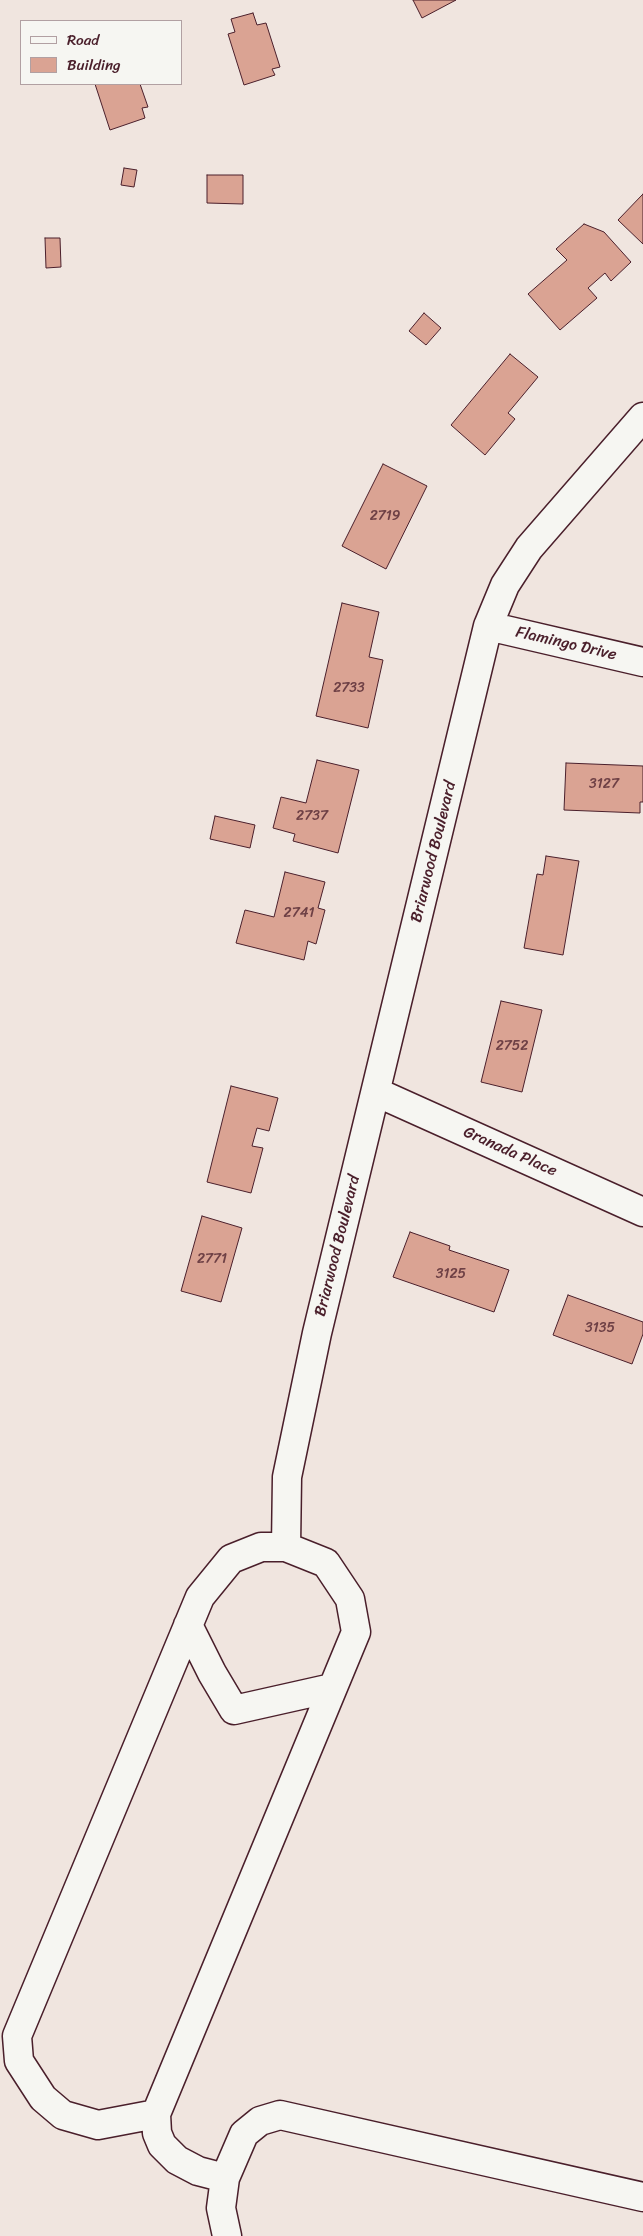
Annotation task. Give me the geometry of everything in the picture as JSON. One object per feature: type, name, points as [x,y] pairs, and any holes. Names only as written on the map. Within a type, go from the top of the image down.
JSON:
[{"type":"street","name":"Briarwood Boulevard","points":[[286,1547],[286,1477],[317,1333],[488,626],[505,585],[529,548],[643,417]]},
{"type":"street","name":"Flamingo Drive","points":[[488,626],[643,662]]},
{"type":"street","name":"Granada Place","points":[[376,1092],[643,1212]]},
{"type":"street","points":[[156,2114],[98,2125],[62,2115],[43,2098],[19,2061],[17,2036],[200,1597],[231,1559],[261,1547],[286,1547],[326,1563],[350,1599],[356,1632],[156,2114],[157,2133],[162,2145],[177,2160],[198,2171],[225,2178]]},
{"type":"street","points":[[188,1625],[212,1673],[234,1710],[332,1688]]},
{"type":"street","points":[[227,2236],[221,2208],[225,2178],[244,2134],[260,2122],[280,2115],[643,2197]]},
{"type":"building","points":[[413,0],[456,0],[422,18]]},
{"type":"building","points":[[253,13],[257,25],[266,23],[280,67],[272,69],[275,75],[244,85],[228,34],[235,32],[231,19]]},
{"type":"building","points":[[95,85],[140,85],[148,107],[142,108],[145,118],[110,130]]},
{"type":"building","points":[[124,168],[137,170],[134,187],[121,185]]},
{"type":"building","points":[[207,175],[243,175],[243,204],[207,203]]},
{"type":"building","points":[[643,194],[643,244],[618,220]]},
{"type":"building","points":[[584,224],[604,232],[631,262],[611,281],[605,273],[588,288],[597,298],[560,330],[528,294],[567,260],[556,249]]},
{"type":"building","points":[[45,238],[60,238],[61,267],[46,268]]},
{"type":"building","points":[[424,313],[441,328],[426,345],[409,331]]},
{"type":"building","points":[[510,354],[538,377],[508,413],[515,419],[485,455],[451,425]]},
{"type":"building","points":[[383,464],[427,486],[386,569],[342,546]]},
{"type":"building","points":[[342,603],[379,612],[369,657],[383,660],[368,728],[316,716]]},
{"type":"building","points":[[317,760],[359,770],[338,853],[293,841],[295,834],[273,828],[281,797],[306,803]]},
{"type":"building","points":[[566,763],[643,766],[643,802],[640,802],[640,813],[564,810]]},
{"type":"building","points":[[215,816],[255,825],[250,848],[210,839]]},
{"type":"building","points":[[546,856],[579,861],[563,955],[524,948],[537,874],[543,875]]},
{"type":"building","points":[[285,872],[325,882],[318,908],[325,910],[316,944],[308,941],[304,960],[236,943],[245,910],[274,917]]},
{"type":"building","points":[[501,1001],[542,1010],[522,1092],[481,1082]]},
{"type":"building","points":[[231,1086],[278,1098],[269,1131],[257,1128],[252,1146],[263,1148],[251,1193],[207,1182]]},
{"type":"building","points":[[202,1216],[242,1228],[221,1302],[181,1291]]},
{"type":"building","points":[[410,1232],[450,1246],[449,1250],[509,1270],[494,1312],[393,1277]]},
{"type":"building","points":[[568,1295],[643,1322],[643,1334],[632,1364],[553,1335]]}]
